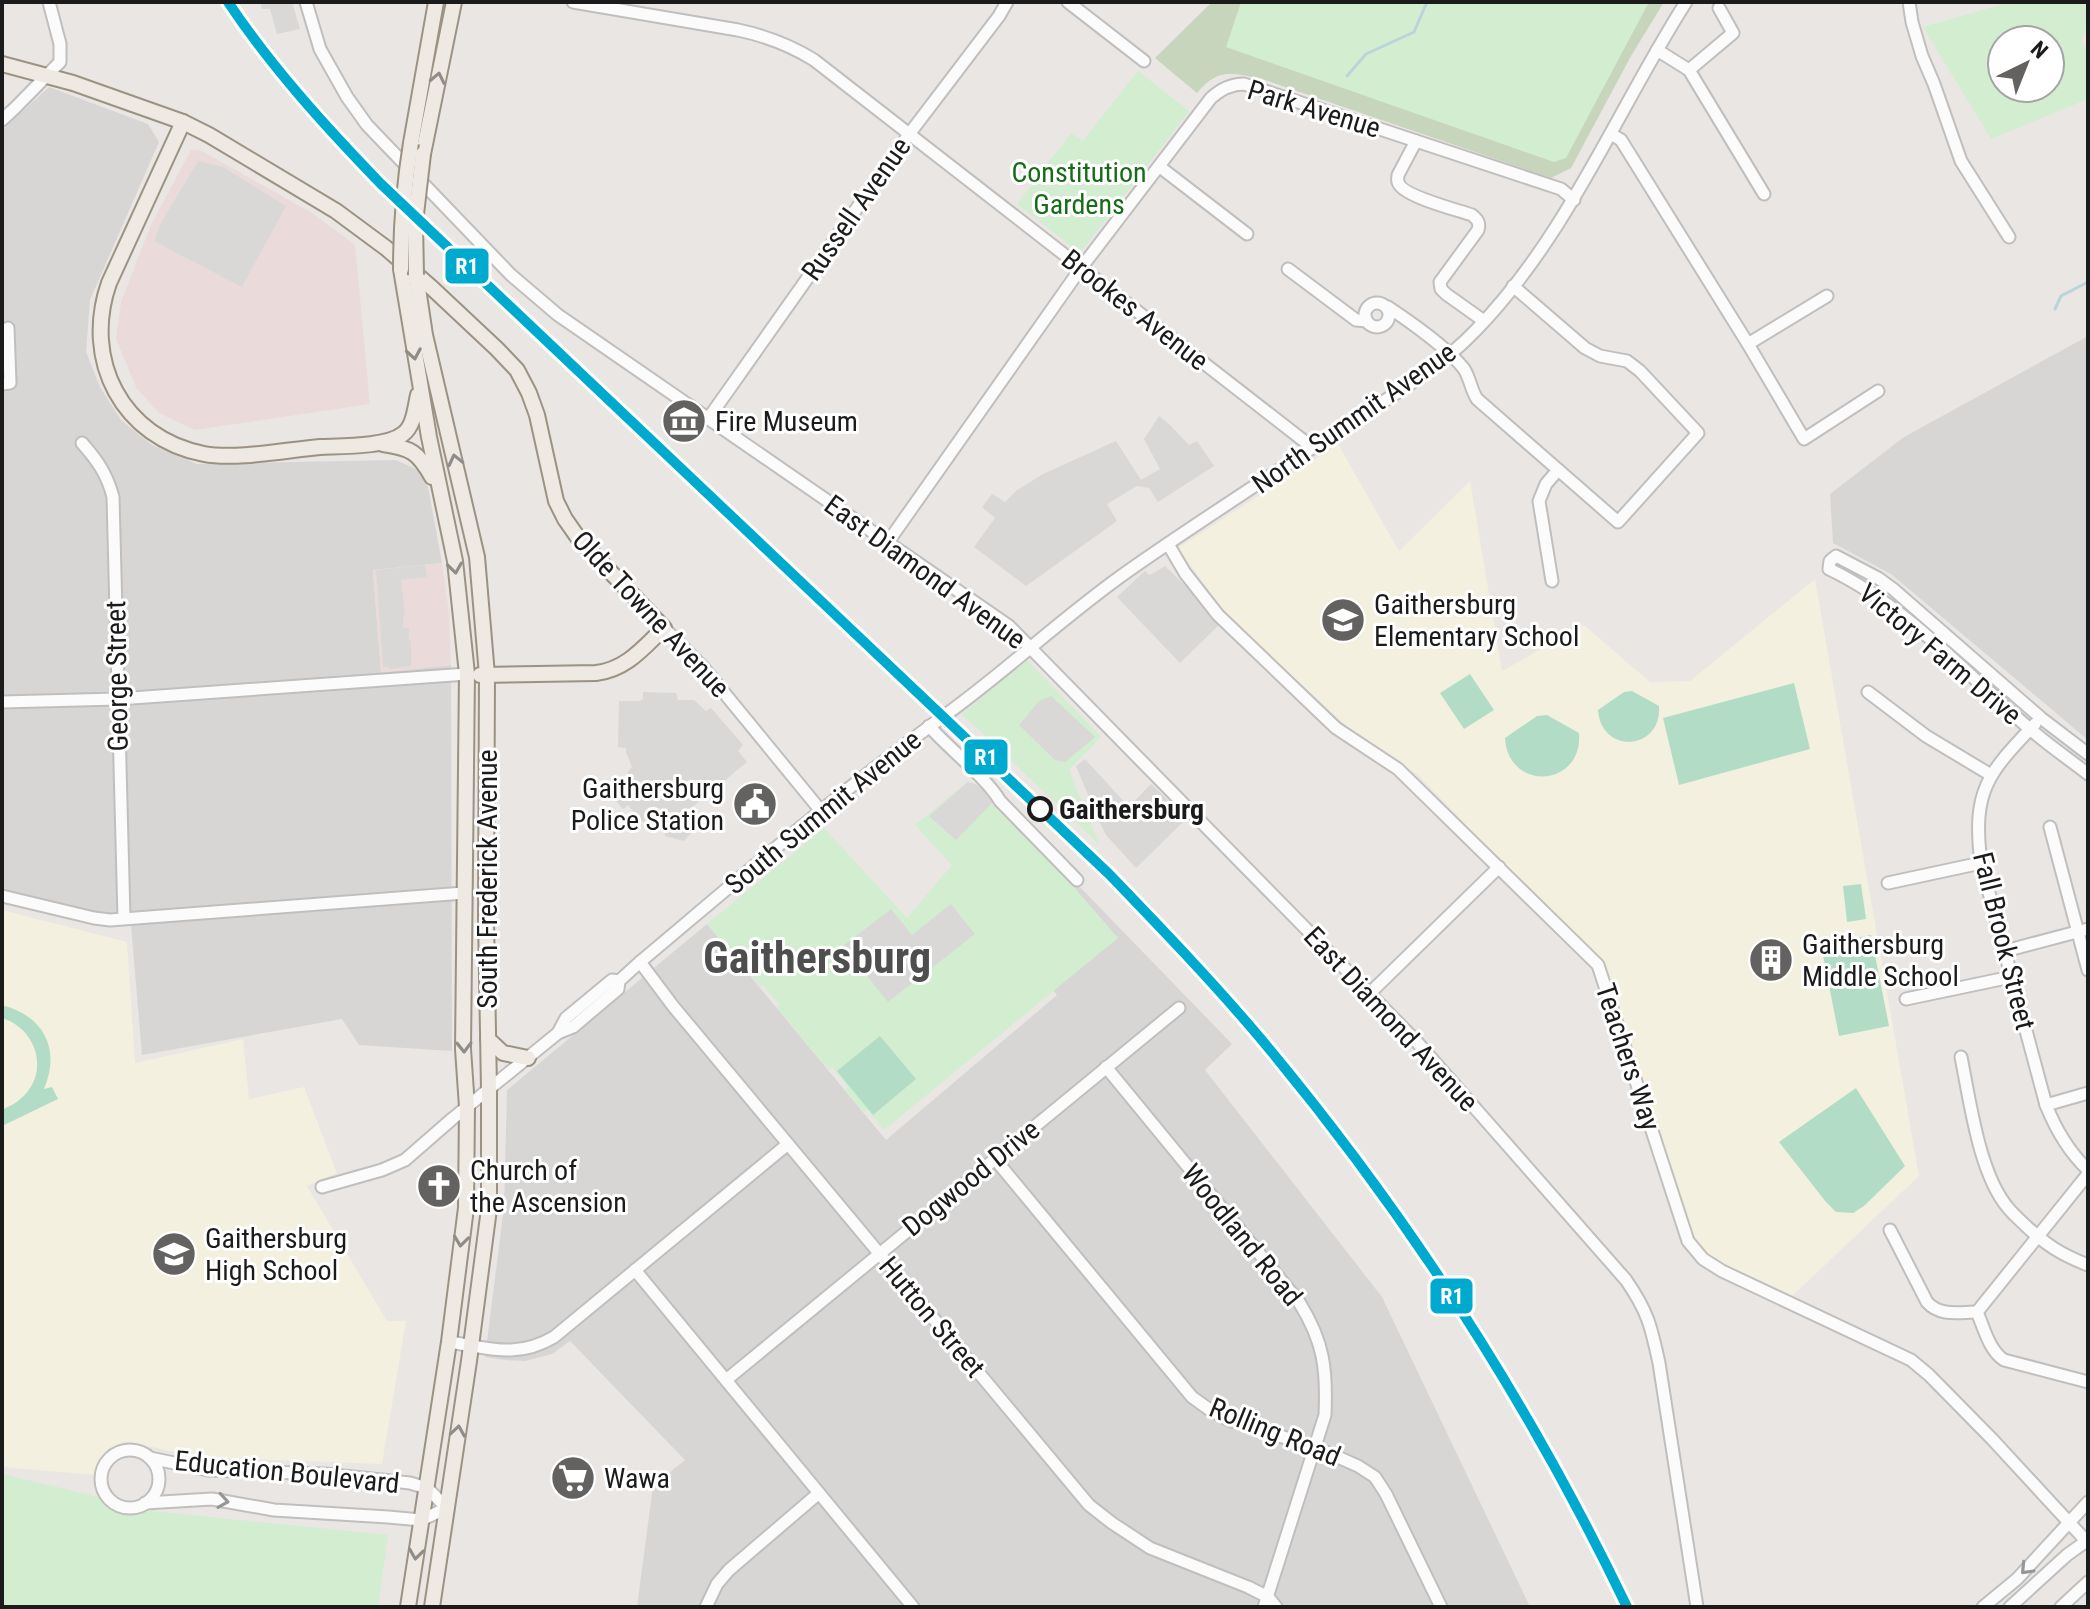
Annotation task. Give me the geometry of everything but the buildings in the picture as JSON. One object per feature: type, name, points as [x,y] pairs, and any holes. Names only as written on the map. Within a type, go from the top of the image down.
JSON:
[{"type":"main road","name":"South Frederick Avenue","points":[[408,1607],[449,1342],[466,1208],[467,1107],[463,1049],[467,674],[455,561],[420,387],[401,269],[402,208],[436,2]]},
{"type":"main road","name":"South Frederick Avenue","points":[[432,1607],[472,1345],[489,1209],[487,675],[477,557],[425,335],[416,275],[415,223],[423,154],[454,2]]},
{"type":"main road","name":"Olde Towne Avenue","points":[[2,64],[183,122],[336,211],[386,248],[517,370],[537,415],[556,501],[565,519],[579,539],[664,628]]},
{"type":"main road","points":[[183,122],[103,301],[100,324],[102,356],[118,397],[134,417],[155,435],[177,446],[207,454],[249,454],[375,442],[396,438],[406,432],[420,387]]},
{"type":"main road","points":[[375,442],[398,446],[417,454],[440,491]]},
{"type":"main road","points":[[467,674],[596,673],[614,670],[634,658],[664,628]]},
{"type":"main road","points":[[488,1039],[503,1053],[528,1058]]},
{"type":"street","points":[[2,120],[60,62],[60,44],[49,2]]},
{"type":"street","name":"East Diamond Avenue","points":[[306,2],[320,49],[367,125],[511,275],[545,306],[1009,626],[1423,1049],[1626,1280],[1642,1303],[1651,1325],[1697,1607]]},
{"type":"street","name":"Brookes Avenue","points":[[573,2],[738,30],[781,42],[814,60],[1313,448]]},
{"type":"street","name":"Russell Avenue","points":[[708,419],[910,133],[1007,2]]},
{"type":"street","points":[[1068,2],[1144,61]]},
{"type":"street","name":"North Summit Avenue","points":[[1030,647],[1098,593],[1168,544],[1409,385],[1449,355],[1484,321],[1541,251],[1574,200],[1686,2]]},
{"type":"street","points":[[1909,2],[1922,56],[1961,161],[2009,237]]},
{"type":"street","points":[[1689,70],[1733,33],[1719,8]]},
{"type":"street","points":[[1657,50],[1689,70],[1764,194]]},
{"type":"street","name":"Park Avenue","points":[[888,542],[1081,268],[1220,90],[1244,84],[1561,189],[1574,200]]},
{"type":"street","points":[[1611,134],[1621,140],[1804,439],[1878,391]]},
{"type":"street","points":[[1416,141],[1397,180],[1399,185],[1415,196],[1477,219],[1478,230],[1440,282],[1446,294],[1484,321]]},
{"type":"street","points":[[1160,167],[1247,234]]},
{"type":"street","points":[[1288,269],[1356,320],[1367,321],[1365,314],[1369,306],[1380,303],[1405,319],[1466,372],[1477,399],[1618,522],[1698,433],[1640,371],[1627,361],[1600,356],[1585,348],[1513,286]]},
{"type":"street","points":[[1748,344],[1827,296]]},
{"type":"street","points":[[2,384],[10,383],[8,328]]},
{"type":"street","name":"George Street","points":[[82,443],[102,467],[113,497],[124,918]]},
{"type":"street","points":[[1552,581],[1539,501],[1546,484],[1558,470]]},
{"type":"street","name":"Teachers Way","points":[[1168,544],[1185,573],[1218,615],[1336,728],[1398,769],[1598,965],[1688,1241],[1703,1259],[1722,1271],[1911,1360],[2088,1541]]},
{"type":"street","name":"Victory Farm Drive","points":[[2088,754],[2041,718],[1893,589],[1847,560],[1836,556],[1833,558],[1829,569],[1853,580],[1884,601],[2030,729],[2088,774]]},
{"type":"street","name":"Olde Towne Avenue","points":[[664,628],[703,667],[821,811]]},
{"type":"street","name":"South Summit Avenue","points":[[322,1187],[397,1165],[558,1033],[566,1018],[590,1006],[612,980],[619,981],[821,811],[1030,647]]},
{"type":"street","points":[[2,702],[118,699],[467,674]]},
{"type":"street","points":[[1868,692],[1926,736],[1991,775]]},
{"type":"street","name":"Fall Brook Street","points":[[2041,718],[2008,751],[1991,775],[1980,803],[1978,833],[1981,863],[2046,1105],[2054,1126],[2088,1172]]},
{"type":"street","points":[[929,726],[1077,880]]},
{"type":"street","points":[[2050,827],[2083,931],[2088,970]]},
{"type":"street","points":[[1888,883],[1981,863]]},
{"type":"street","points":[[1370,993],[1499,867]]},
{"type":"street","points":[[2,896],[110,920],[464,893]]},
{"type":"street","points":[[2005,951],[2083,931]]},
{"type":"street","name":"Hutton Street","points":[[640,962],[673,1006],[1079,1494],[1100,1515],[1150,1548],[1248,1587],[1276,1607]]},
{"type":"street","points":[[1906,999],[2011,977]]},
{"type":"street","name":"Dogwood Drive","points":[[726,1380],[1179,1008]]},
{"type":"street","points":[[1961,1057],[1981,1151],[1995,1187],[2007,1207],[2037,1236],[2064,1256],[2088,1265]]},
{"type":"street","name":"Woodland Road","points":[[1106,1067],[1289,1290],[1308,1317],[1321,1347],[1327,1381],[1325,1415],[1266,1602]]},
{"type":"street","points":[[2046,1105],[2088,1093]]},
{"type":"street","points":[[449,1342],[514,1352],[539,1346],[554,1337],[788,1144]]},
{"type":"street","name":"Rolling Road","points":[[995,1159],[1192,1397],[1229,1420],[1315,1447],[1375,1477],[1441,1607]]},
{"type":"street","points":[[1977,1312],[2088,1172]]},
{"type":"street","points":[[1890,1230],[1932,1308],[1945,1312],[1977,1312]]},
{"type":"street","points":[[635,1270],[913,1607]]},
{"type":"street","points":[[1977,1312],[1996,1355],[2004,1360],[2088,1382]]},
{"type":"street","points":[[123,1450],[137,1451],[150,1458],[158,1471],[157,1489],[145,1503],[136,1507],[117,1505],[104,1492],[101,1474],[109,1459],[123,1450]]},
{"type":"street","name":"Education Boulevard","points":[[145,1503],[212,1499],[274,1510],[421,1520],[447,1508],[427,1488],[410,1483],[349,1475],[208,1470],[150,1458]]},
{"type":"street","points":[[706,1607],[717,1584],[729,1570],[819,1493]]},
{"type":"street","points":[[1983,1607],[2017,1579],[2088,1502]]},
{"type":"street","points":[[2010,1607],[2067,1555],[2088,1541]]},
{"type":"street","points":[[2061,1607],[2088,1582]]},
{"type":"shaded area","points":[[260,2],[292,2],[300,29],[277,34],[270,9],[262,9]]},
{"type":"shaded area","points":[[49,87],[148,124],[159,142],[90,300],[86,352],[100,387],[121,420],[152,445],[197,464],[396,460],[416,469],[428,487],[442,563],[373,570],[381,672],[451,665],[452,1051],[359,1045],[342,1019],[142,1055],[130,913],[92,913],[2,891],[2,130]]},
{"type":"shaded area","points":[[191,150],[200,150],[312,213],[355,245],[370,404],[195,430],[159,413],[137,389],[116,339],[121,302],[151,225]]},
{"type":"shaded area","points":[[198,161],[223,167],[286,206],[242,287],[154,241],[161,223]]},
{"type":"shaded area","points":[[2088,336],[2088,740],[1891,574],[1833,543],[1830,494],[1904,437]]},
{"type":"shaded area","points":[[1159,416],[1189,445],[1197,441],[1214,466],[1158,502],[1149,488],[1137,486],[1107,504],[1117,521],[1026,586],[974,547],[995,518],[982,507],[992,494],[1005,502],[1043,474],[1116,441],[1141,480],[1160,469],[1144,439]]},
{"type":"shaded area","points":[[1338,444],[1399,551],[1470,481],[1502,671],[1584,625],[1650,682],[1690,681],[1815,579],[1919,1176],[1791,1297],[1705,1256],[1692,1240],[1603,967],[1418,775],[1356,735],[1225,613],[1178,548]]},
{"type":"shaded area","points":[[442,563],[449,613],[451,665],[381,673],[373,570]]},
{"type":"shaded area","points":[[425,565],[427,577],[401,580],[405,616],[403,628],[409,628],[411,666],[383,667],[376,570]]},
{"type":"shaded area","points":[[1165,566],[1222,622],[1180,663],[1117,597],[1145,571],[1149,575]]},
{"type":"shaded area","points":[[643,692],[676,693],[678,700],[694,700],[706,711],[711,708],[743,745],[738,751],[747,762],[684,814],[670,812],[664,817],[658,811],[653,815],[662,820],[665,817],[694,824],[695,829],[684,841],[665,836],[664,832],[643,822],[628,805],[623,809],[612,797],[630,777],[627,773],[632,767],[626,748],[618,747],[619,701],[640,701]]},
{"type":"shaded area","points":[[1051,696],[1095,737],[1065,762],[1055,760],[1019,725],[1039,701]]},
{"type":"shaded area","points":[[1085,759],[1129,807],[1151,784],[1187,818],[1136,868],[1106,835],[1098,819],[1076,766]]},
{"type":"shaded area","points":[[968,782],[992,797],[993,802],[956,840],[929,816]]},
{"type":"shaded area","points":[[1017,822],[1232,1044],[1205,1070],[1382,1297],[1530,1607],[637,1607],[653,1486],[685,1460],[570,1341],[552,1354],[525,1361],[485,1357],[504,1207],[507,1090],[707,924],[886,1140],[1057,995],[963,882]]},
{"type":"shaded area","points":[[951,904],[975,934],[888,1002],[843,946],[891,909],[912,935]]},
{"type":"shaded area","name":"Gaithersburg High School","points":[[2,911],[127,942],[135,1063],[243,1039],[249,1099],[304,1087],[337,1173],[307,1186],[387,1321],[406,1321],[382,1464],[197,1457],[125,1441],[106,1453],[95,1475],[2,1467]]},
{"type":"green space","points":[[1212,2],[1664,2],[1571,168],[1551,178],[1265,80],[1236,74],[1220,75],[1197,93],[1155,58]]},
{"type":"green space","points":[[1241,2],[1649,2],[1566,158],[1554,162],[1226,47]]},
{"type":"green space","points":[[2010,2],[2088,2],[2088,21],[2082,41],[2088,52],[2088,99],[1991,139],[1923,27]]},
{"type":"green space","name":"Constitution Gardens","points":[[1138,71],[1189,111],[1080,253],[1017,204],[1071,133],[1083,141]]},
{"type":"green space","points":[[1027,660],[1101,737],[1069,770],[1099,844],[962,714]]},
{"type":"green space","points":[[1470,674],[1494,710],[1464,729],[1440,693]]},
{"type":"green space","points":[[1794,683],[1810,749],[1679,785],[1663,718]]},
{"type":"green space","points":[[1632,691],[1659,706],[1657,721],[1651,732],[1631,742],[1609,735],[1598,710],[1624,692]]},
{"type":"green space","points":[[1547,715],[1579,733],[1577,751],[1570,765],[1558,773],[1531,775],[1518,768],[1509,756],[1505,738],[1537,716]]},
{"type":"green space","points":[[968,781],[1046,855],[1118,938],[884,1130],[868,1110],[864,1112],[845,1090],[848,1087],[832,1067],[829,1070],[777,1008],[780,1005],[763,985],[760,987],[707,924],[824,828],[907,918],[952,865],[915,825]]},
{"type":"green space","points":[[1861,884],[1866,919],[1847,922],[1843,886]]},
{"type":"green space","points":[[1871,935],[1889,1026],[1839,1036],[1821,945]]},
{"type":"green space","points":[[2,1005],[29,1017],[45,1036],[51,1061],[44,1089],[52,1087],[58,1099],[2,1126],[2,1110],[29,1090],[37,1066],[32,1042],[14,1024],[2,1018]]},
{"type":"green space","points":[[880,1036],[916,1079],[873,1115],[837,1071]]},
{"type":"green space","points":[[1856,1088],[1905,1166],[1864,1206],[1853,1213],[1836,1212],[1779,1142]]},
{"type":"green space","points":[[2,1474],[161,1512],[388,1535],[378,1607],[2,1607]]},
{"type":"waterway","points":[[1347,76],[1366,54],[1414,32],[1427,2]]},
{"type":"waterway","points":[[2055,309],[2061,296],[2088,282]]},
{"type":"transit line","name":"R1","points":[[228,2],[300,96],[381,184],[1109,874],[1243,1018],[1366,1172],[1462,1311],[1549,1457],[1627,1607]]},
{"type":"place","name":"Fire Museum","points":[[684,421]]},
{"type":"place","name":"Gaithersburg Elementary School","points":[[1343,620]]},
{"type":"place","name":"Gaithersburg Police Station","points":[[755,804]]},
{"type":"place","name":"Gaithersburg","points":[[1040,809]]},
{"type":"place","name":"Gaithersburg Middle School","points":[[1771,960]]},
{"type":"place","name":"Church of the Ascension","points":[[439,1186]]},
{"type":"place","name":"Gaithersburg High School","points":[[174,1254]]},
{"type":"place","name":"Wawa","points":[[573,1478]]},
{"type":"district","name":"Gaithersburg","points":[[817,958]]}]
